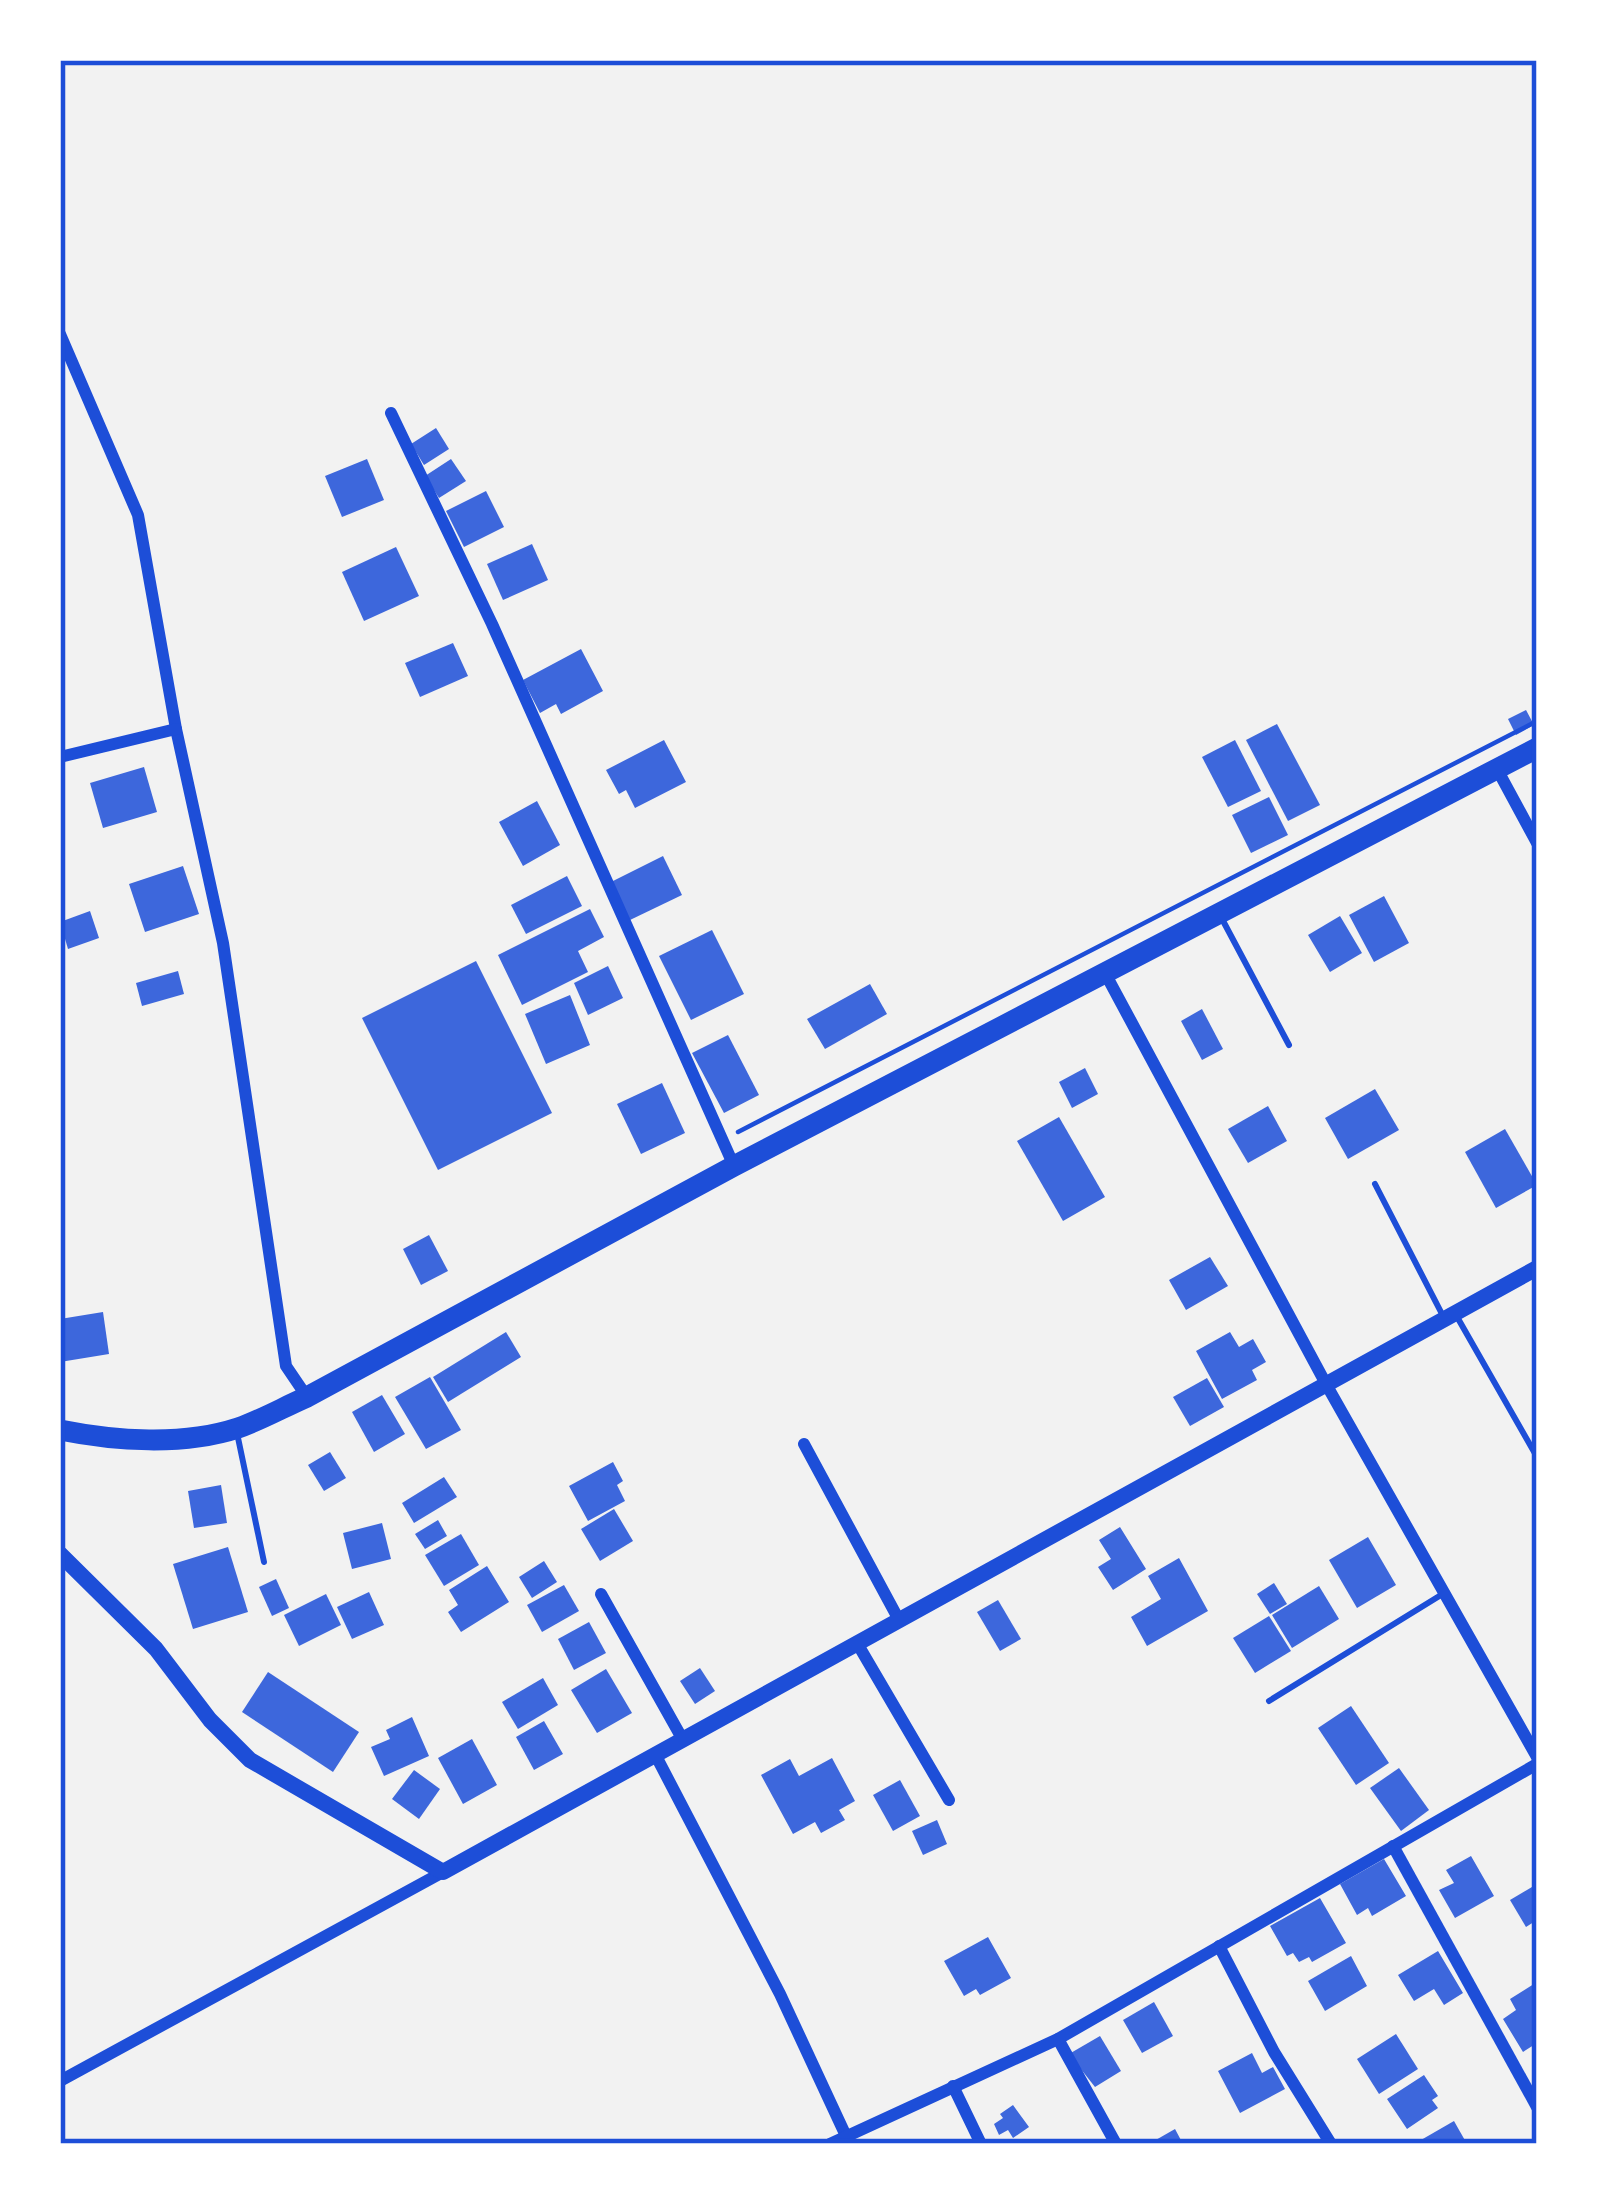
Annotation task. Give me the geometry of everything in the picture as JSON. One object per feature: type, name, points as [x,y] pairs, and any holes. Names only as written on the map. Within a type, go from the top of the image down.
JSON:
[{"type":"highway","points":[[60,1430],[96,1437],[169,1439],[236,1429],[307,1396],[734,1166],[1537,748]]},
{"type":"street","points":[[60,334],[138,515],[176,729],[223,944],[286,1366],[307,1396]]},
{"type":"street","points":[[392,413],[492,624],[734,1166]]},
{"type":"street","points":[[60,757],[176,729]]},
{"type":"street","points":[[1497,769],[1537,844]]},
{"type":"street","points":[[830,2144],[1058,2039],[1537,1760],[1326,1384],[1105,973]]},
{"type":"street","points":[[60,2081],[1537,1268]]},
{"type":"street","points":[[804,1444],[899,1620]]},
{"type":"street","points":[[60,1554],[128,1618],[210,1720],[250,1760],[443,1872]]},
{"type":"street","points":[[601,1594],[683,1740]]},
{"type":"street","points":[[857,1643],[949,1800]]},
{"type":"street","points":[[656,1756],[780,1994],[846,2136]]},
{"type":"street","points":[[1393,1846],[1537,2108]]},
{"type":"street","points":[[1219,1946],[1274,2052],[1330,2144]]},
{"type":"street","points":[[1058,2039],[1116,2144]]},
{"type":"street","points":[[952,2086],[981,2144]]},
{"type":"lane","points":[[1219,914],[1289,1045]]},
{"type":"lane","points":[[1375,1184],[1537,1457]]},
{"type":"lane","points":[[236,1429],[264,1562]]},
{"type":"lane","points":[[1269,1700],[1444,1593]]},
{"type":"path","points":[[722,1141],[1537,721]]},
{"type":"building","points":[[436,428],[449,449],[424,465],[411,444]]},
{"type":"building","points":[[367,459],[384,500],[342,517],[325,476]]},
{"type":"building","points":[[451,459],[466,481],[439,498],[425,476]]},
{"type":"building","points":[[486,491],[504,527],[464,547],[446,511]]},
{"type":"building","points":[[532,544],[548,580],[503,600],[487,564]]},
{"type":"building","points":[[396,547],[419,596],[364,621],[342,572]]},
{"type":"building","points":[[453,643],[468,676],[420,697],[405,663]]},
{"type":"building","points":[[581,649],[603,691],[561,714],[556,704],[540,713],[523,680]]},
{"type":"building","points":[[1526,710],[1534,725],[1516,735],[1508,719]]},
{"type":"building","points":[[1277,724],[1320,805],[1288,821],[1246,740]]},
{"type":"building","points":[[664,740],[686,782],[635,808],[626,790],[619,794],[606,770]]},
{"type":"building","points":[[1235,740],[1261,791],[1228,807],[1202,757]]},
{"type":"building","points":[[144,767],[157,812],[103,828],[90,783]]},
{"type":"building","points":[[1269,797],[1288,835],[1251,853],[1232,815]]},
{"type":"building","points":[[537,801],[560,845],[523,866],[499,822]]},
{"type":"building","points":[[663,856],[682,895],[630,920],[611,882]]},
{"type":"building","points":[[183,866],[199,914],[145,932],[129,884]]},
{"type":"building","points":[[567,876],[582,906],[526,934],[511,905]]},
{"type":"building","points":[[1384,896],[1409,943],[1374,962],[1349,915]]},
{"type":"building","points":[[590,909],[604,937],[578,951],[588,972],[522,1005],[498,955]]},
{"type":"building","points":[[90,911],[99,938],[68,949],[60,922]]},
{"type":"building","points":[[1340,916],[1362,953],[1330,972],[1308,935]]},
{"type":"building","points":[[712,930],[744,994],[691,1020],[659,956]]},
{"type":"building","points":[[476,961],[552,1113],[438,1170],[362,1018]]},
{"type":"building","points":[[608,966],[623,998],[588,1015],[574,983]]},
{"type":"building","points":[[178,971],[184,994],[142,1006],[136,983]]},
{"type":"building","points":[[870,984],[887,1014],[825,1049],[807,1019]]},
{"type":"building","points":[[570,995],[590,1045],[546,1064],[525,1014]]},
{"type":"building","points":[[1202,1009],[1223,1049],[1202,1060],[1181,1021]]},
{"type":"building","points":[[728,1035],[759,1095],[724,1113],[692,1053]]},
{"type":"building","points":[[1085,1068],[1098,1094],[1072,1108],[1059,1082]]},
{"type":"building","points":[[662,1083],[685,1133],[641,1154],[617,1104]]},
{"type":"building","points":[[1375,1089],[1399,1130],[1348,1159],[1325,1118]]},
{"type":"building","points":[[1268,1106],[1287,1141],[1248,1163],[1228,1129]]},
{"type":"building","points":[[1059,1117],[1105,1197],[1063,1221],[1017,1141]]},
{"type":"building","points":[[1505,1129],[1537,1185],[1496,1208],[1465,1152]]},
{"type":"building","points":[[429,1235],[448,1271],[421,1285],[403,1249]]},
{"type":"building","points":[[1210,1257],[1228,1286],[1186,1310],[1169,1280]]},
{"type":"building","points":[[103,1312],[109,1354],[60,1362],[60,1319]]},
{"type":"building","points":[[506,1332],[521,1357],[448,1402],[433,1377]]},
{"type":"building","points":[[1230,1332],[1239,1347],[1253,1339],[1266,1362],[1252,1370],[1257,1380],[1222,1399],[1196,1351]]},
{"type":"building","points":[[430,1377],[461,1430],[426,1449],[395,1397]]},
{"type":"building","points":[[1207,1378],[1224,1407],[1190,1426],[1173,1397]]},
{"type":"building","points":[[382,1395],[405,1434],[374,1452],[352,1412]]},
{"type":"building","points":[[330,1452],[346,1478],[324,1491],[308,1465]]},
{"type":"building","points":[[613,1462],[623,1481],[617,1485],[625,1501],[588,1521],[569,1486]]},
{"type":"building","points":[[444,1477],[457,1497],[414,1523],[402,1503]]},
{"type":"building","points":[[221,1485],[227,1523],[194,1528],[188,1491]]},
{"type":"building","points":[[614,1509],[633,1541],[600,1561],[581,1529]]},
{"type":"building","points":[[438,1520],[447,1536],[425,1549],[415,1534]]},
{"type":"building","points":[[382,1523],[391,1559],[352,1569],[343,1533]]},
{"type":"building","points":[[1120,1527],[1146,1569],[1113,1590],[1098,1567],[1111,1559],[1099,1540]]},
{"type":"building","points":[[461,1534],[479,1565],[444,1586],[425,1555]]},
{"type":"building","points":[[1368,1537],[1396,1585],[1357,1608],[1329,1560]]},
{"type":"building","points":[[228,1547],[248,1612],[193,1629],[173,1564]]},
{"type":"building","points":[[1179,1558],[1208,1611],[1147,1646],[1131,1617],[1161,1599],[1148,1576]]},
{"type":"building","points":[[544,1561],[557,1582],[532,1598],[519,1577]]},
{"type":"building","points":[[487,1566],[509,1602],[461,1632],[448,1612],[458,1605],[449,1590]]},
{"type":"building","points":[[276,1579],[289,1608],[272,1616],[259,1587]]},
{"type":"building","points":[[1274,1583],[1287,1604],[1270,1614],[1257,1594]]},
{"type":"building","points":[[564,1585],[579,1611],[542,1632],[527,1605]]},
{"type":"building","points":[[1319,1586],[1339,1619],[1292,1648],[1272,1615]]},
{"type":"building","points":[[369,1592],[384,1625],[352,1639],[337,1607]]},
{"type":"building","points":[[326,1594],[341,1625],[299,1646],[284,1615]]},
{"type":"building","points":[[998,1600],[1021,1639],[1000,1651],[977,1612]]},
{"type":"building","points":[[1269,1616],[1291,1651],[1255,1673],[1233,1638]]},
{"type":"building","points":[[589,1622],[606,1653],[574,1670],[558,1639]]},
{"type":"building","points":[[700,1668],[715,1691],[695,1704],[680,1681]]},
{"type":"building","points":[[606,1669],[632,1713],[597,1733],[571,1690]]},
{"type":"building","points":[[268,1672],[359,1732],[333,1772],[242,1712]]},
{"type":"building","points":[[543,1678],[558,1705],[518,1729],[502,1702]]},
{"type":"building","points":[[1351,1706],[1389,1763],[1356,1785],[1318,1728]]},
{"type":"building","points":[[412,1717],[429,1756],[384,1776],[371,1747],[390,1739],[386,1730]]},
{"type":"building","points":[[544,1721],[563,1754],[534,1770],[516,1737]]},
{"type":"building","points":[[472,1739],[497,1785],[463,1804],[438,1758]]},
{"type":"building","points":[[832,1758],[855,1801],[839,1810],[845,1820],[821,1833],[815,1822],[793,1834],[761,1775],[790,1759],[799,1776]]},
{"type":"building","points":[[1399,1768],[1429,1810],[1401,1831],[1370,1788]]},
{"type":"building","points":[[414,1770],[440,1789],[419,1819],[392,1799]]},
{"type":"building","points":[[900,1780],[920,1816],[893,1831],[873,1795]]},
{"type":"building","points":[[937,1820],[947,1844],[923,1855],[912,1831]]},
{"type":"building","points":[[1471,1856],[1494,1896],[1455,1918],[1439,1890],[1454,1883],[1446,1870]]},
{"type":"building","points":[[1384,1859],[1406,1896],[1372,1916],[1368,1908],[1357,1915],[1340,1884]]},
{"type":"building","points":[[1537,1884],[1537,1920],[1526,1927],[1510,1900]]},
{"type":"building","points":[[1320,1898],[1346,1943],[1312,1962],[1309,1957],[1299,1962],[1293,1953],[1287,1956],[1270,1926]]},
{"type":"building","points":[[988,1937],[1011,1978],[980,1995],[976,1989],[964,1996],[944,1961]]},
{"type":"building","points":[[1438,1951],[1463,1993],[1444,2005],[1434,1989],[1414,2001],[1398,1975]]},
{"type":"building","points":[[1351,1956],[1367,1986],[1325,2011],[1308,1981]]},
{"type":"building","points":[[1537,1982],[1537,2043],[1523,2052],[1503,2019],[1516,2010],[1510,1999]]},
{"type":"building","points":[[1154,2002],[1173,2036],[1142,2053],[1123,2020]]},
{"type":"building","points":[[1396,2034],[1418,2069],[1379,2094],[1357,2059]]},
{"type":"building","points":[[1100,2036],[1121,2071],[1095,2087],[1069,2054]]},
{"type":"building","points":[[1252,2053],[1262,2073],[1273,2067],[1285,2089],[1240,2113],[1218,2071]]},
{"type":"building","points":[[1424,2075],[1438,2096],[1432,2100],[1438,2108],[1407,2129],[1387,2099]]},
{"type":"building","points":[[1013,2105],[1029,2127],[1013,2138],[1008,2130],[999,2135],[994,2124]]},
{"type":"building","points":[[1454,2121],[1467,2144],[1424,2144],[1421,2140]]},
{"type":"building","points":[[1175,2129],[1183,2144],[1156,2144],[1154,2141]]}]
